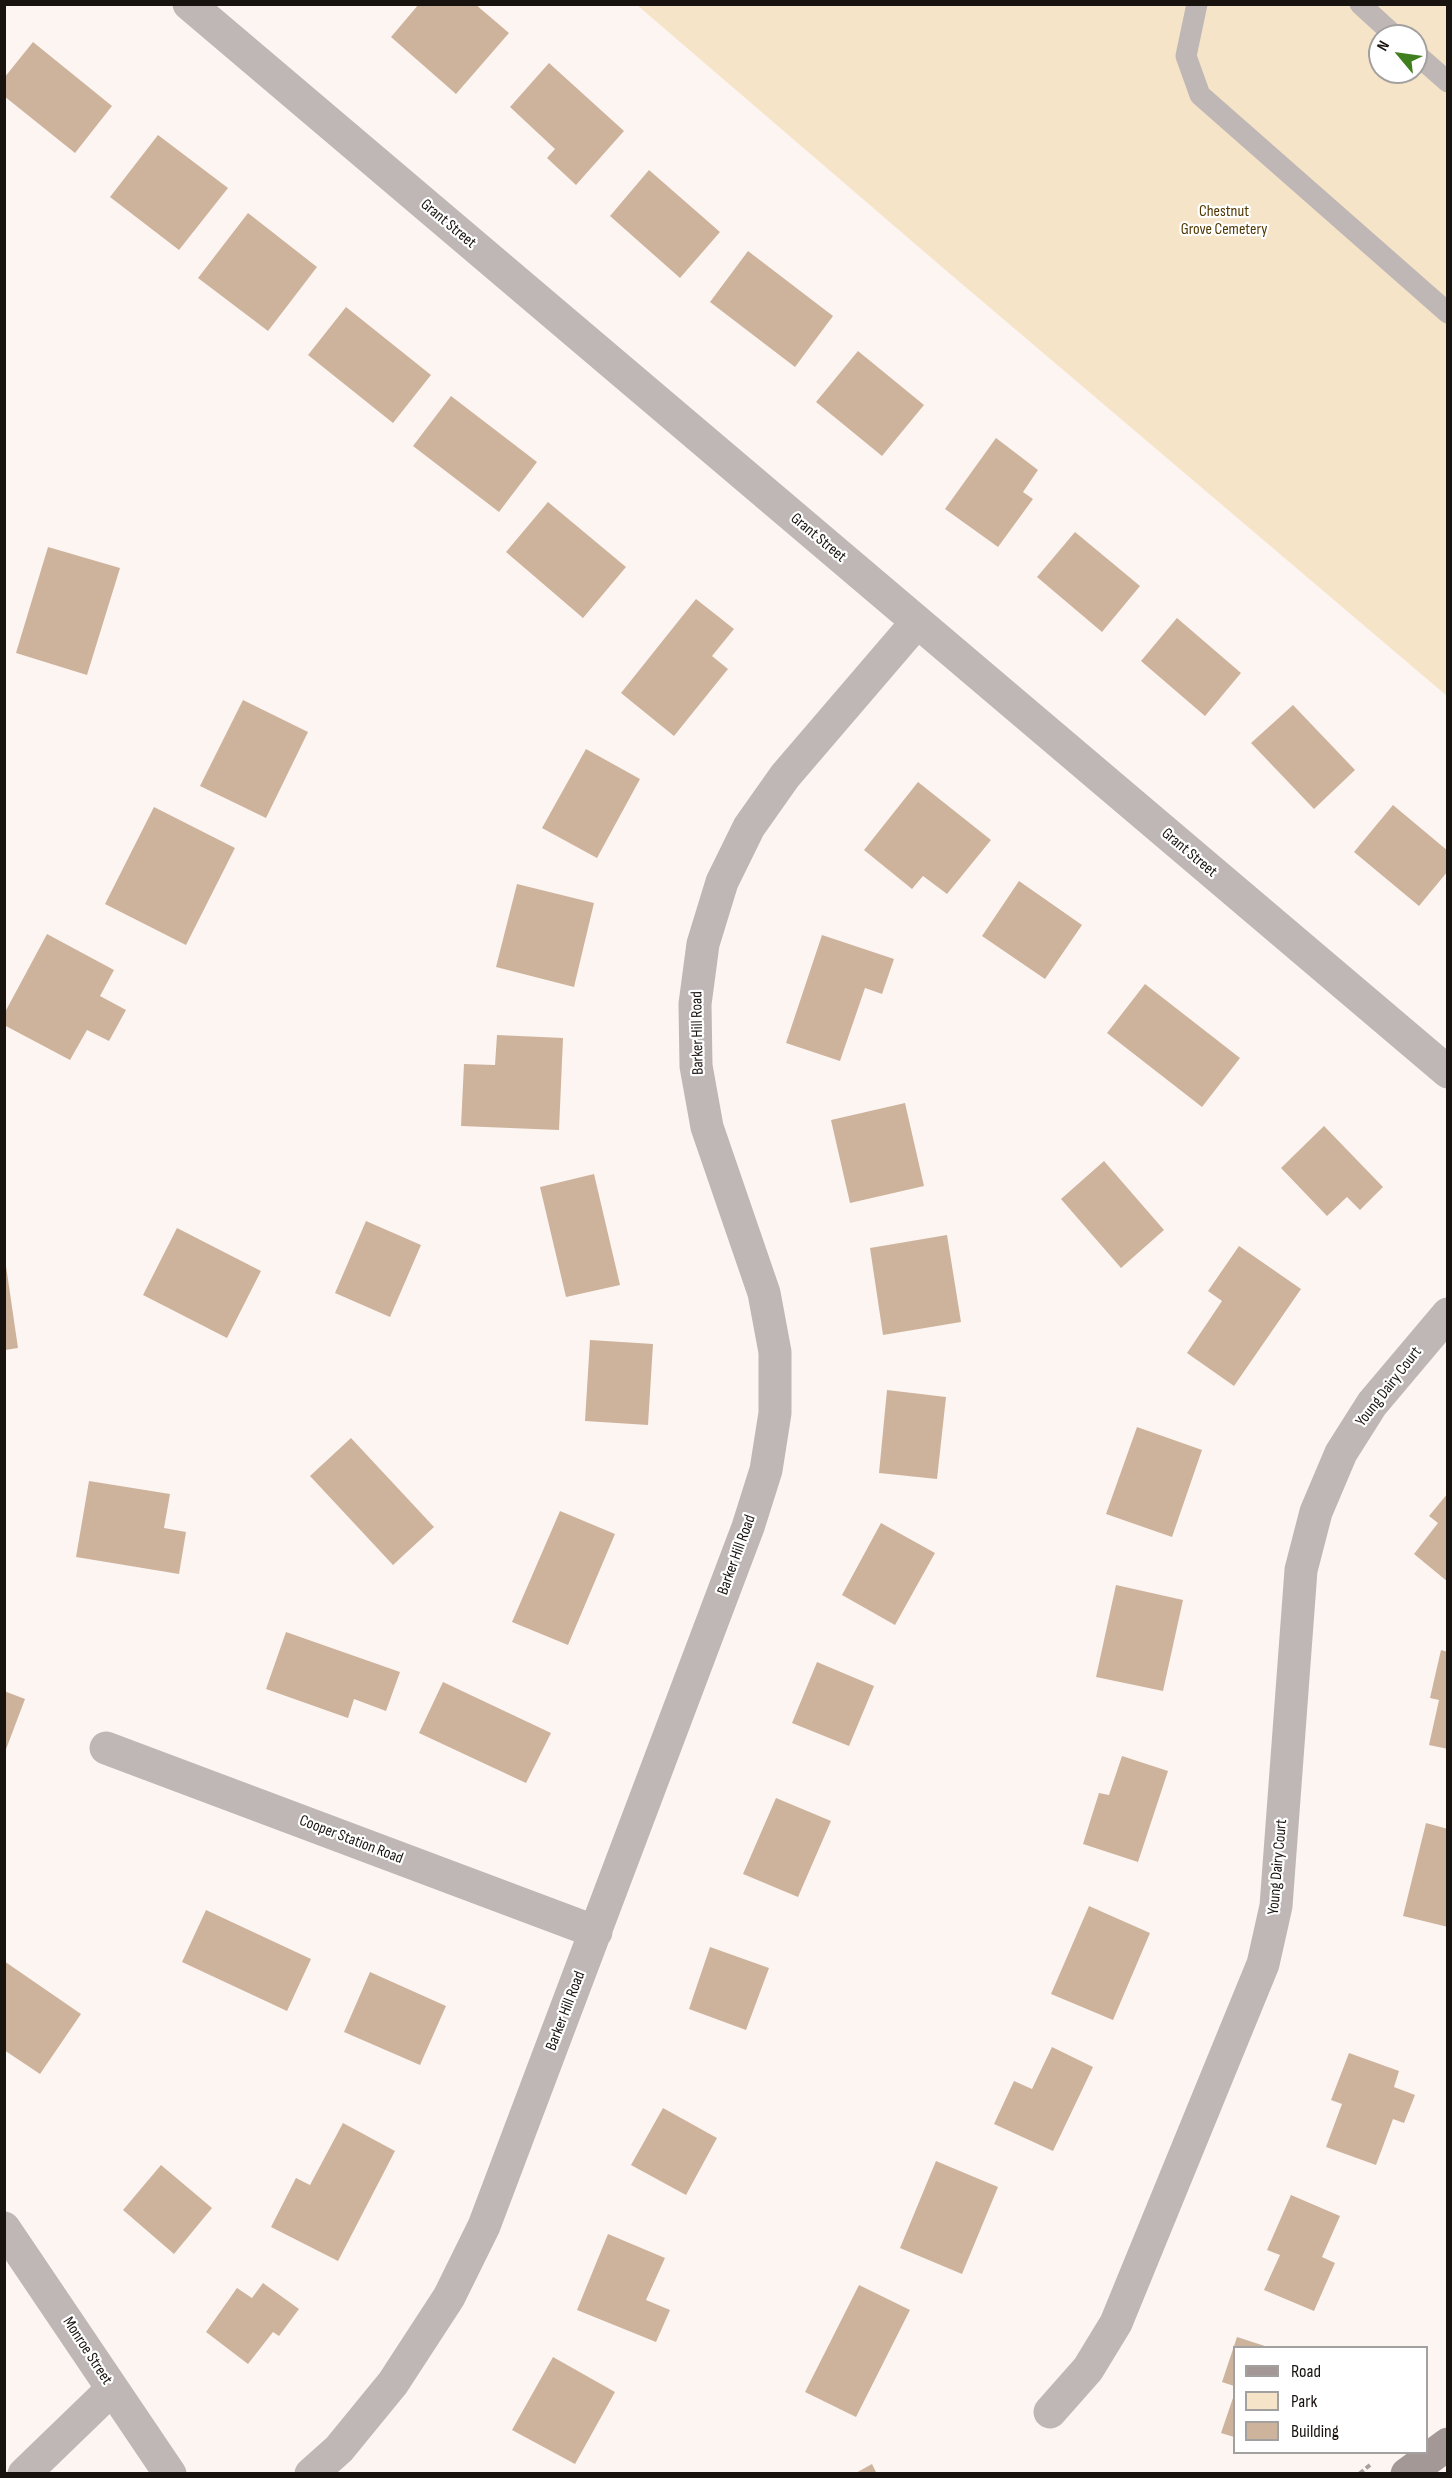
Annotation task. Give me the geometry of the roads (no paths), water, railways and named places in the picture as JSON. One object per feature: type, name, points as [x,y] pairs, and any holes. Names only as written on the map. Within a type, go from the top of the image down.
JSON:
[{"type":"main road","points":[[1407,2474],[1448,2444]]},
{"type":"street","name":"Grant Street","points":[[189,4],[1448,1072]]},
{"type":"street","name":"Barker Hill Road","points":[[311,2474],[339,2449],[393,2383],[448,2297],[484,2226],[748,1527],[766,1470],[775,1413],[774,1352],[764,1293],[707,1127],[696,1066],[695,1004],[703,944],[722,882],[749,826],[785,776],[917,622]]},
{"type":"street","name":"Young Dairy Court","points":[[1050,2412],[1088,2369],[1116,2324],[1263,1964],[1276,1906],[1301,1570],[1316,1512],[1341,1453],[1372,1404],[1448,1314]]},
{"type":"street","name":"Cooper Station Road","points":[[106,1748],[596,1932]]},
{"type":"street","name":"Monroe Street","points":[[4,2228],[170,2474]]},
{"type":"street","points":[[24,2474],[112,2389]]},
{"type":"lane","points":[[1197,4],[1186,56],[1200,94],[1448,313]]},
{"type":"lane","points":[[1360,4],[1382,24]]},
{"type":"lane","points":[[1428,64],[1448,82]]},
{"type":"park label","name":"Chestnut Grove Cemetery","points":[[1224,221]]}]
